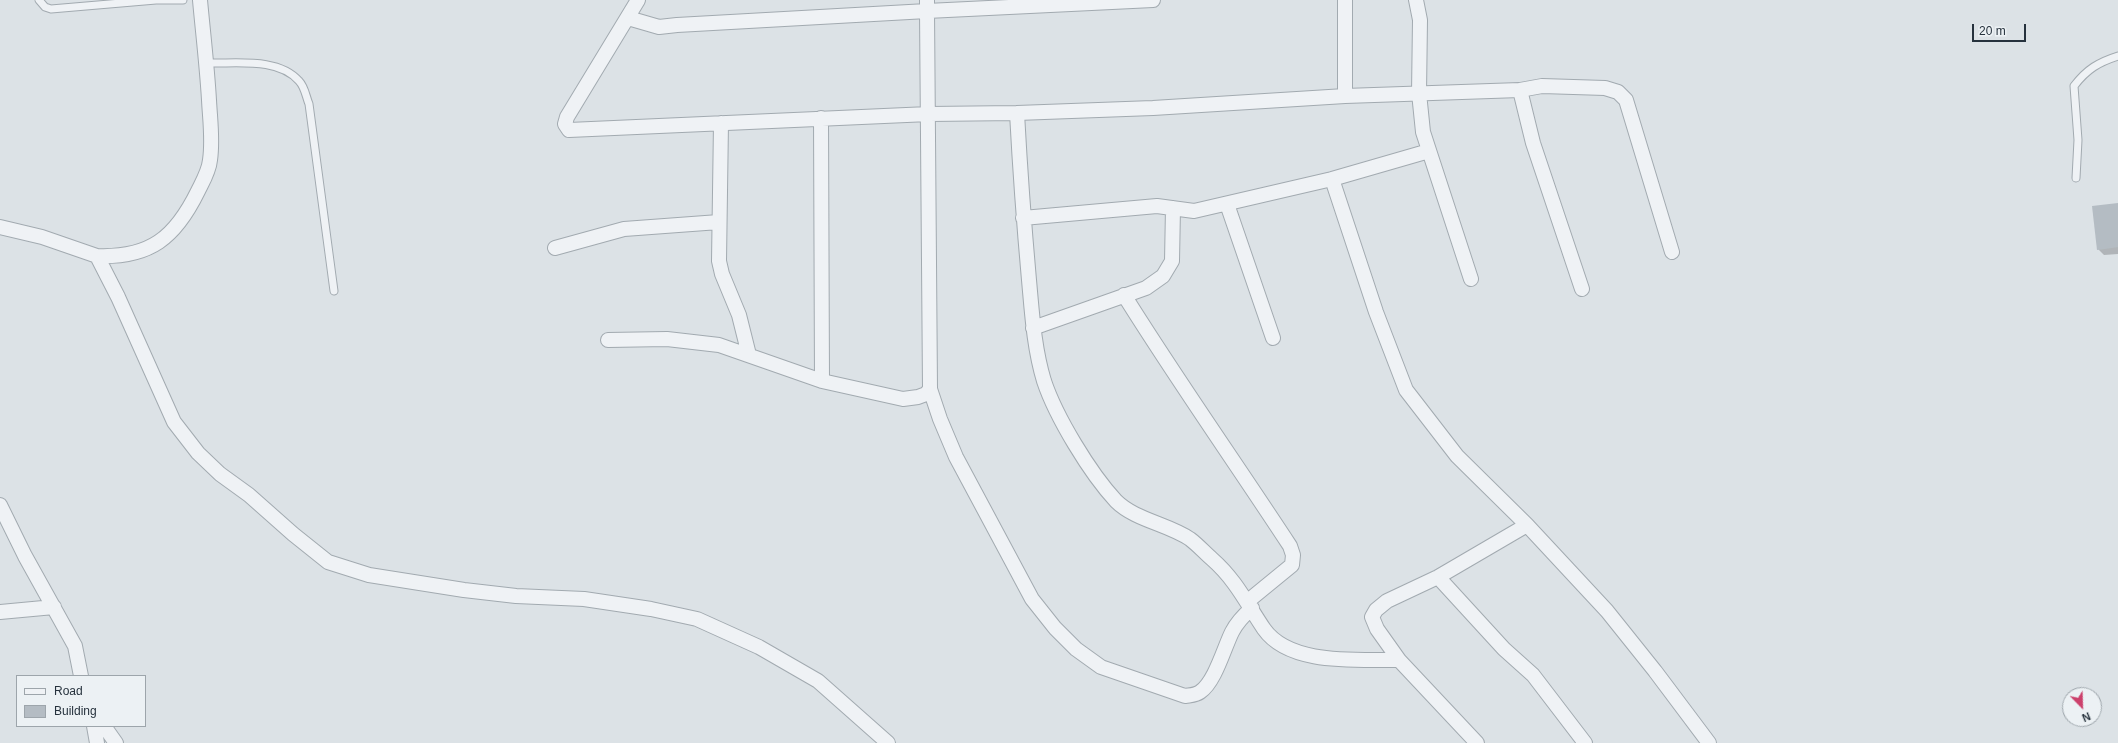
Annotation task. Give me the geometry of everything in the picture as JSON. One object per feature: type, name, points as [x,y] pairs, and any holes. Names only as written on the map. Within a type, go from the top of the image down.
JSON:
[{"type":"street","points":[[0,227],[42,237],[97,256],[114,257],[138,253],[170,234],[192,204],[206,176],[210,162],[210,122],[207,63],[200,0]]},
{"type":"street","points":[[638,0],[567,117],[565,124],[566,127],[573,131],[821,118],[929,114],[1017,113],[1346,96],[1520,90],[1542,86],[1605,88],[1618,92],[1626,100],[1672,252]]},
{"type":"street","points":[[628,18],[659,27],[927,6],[1153,0]]},
{"type":"street","points":[[1345,0],[1346,96]]},
{"type":"street","points":[[1416,0],[1420,20],[1419,93],[1423,132],[1471,279]]},
{"type":"street","points":[[927,6],[930,389],[940,419],[956,457],[1032,599],[1055,628],[1070,644],[1101,667],[1185,696],[1202,691],[1210,681],[1239,620],[1250,604],[1292,565],[1293,555],[1290,546],[1225,447],[1159,353],[1124,295]]},
{"type":"street","points":[[1520,90],[1533,143],[1582,289]]},
{"type":"street","points":[[1017,113],[1023,218],[1033,328],[1044,381],[1062,420],[1090,466],[1117,502],[1147,520],[1189,539],[1224,569],[1250,604],[1265,630],[1278,644],[1317,658],[1399,660]]},
{"type":"street","points":[[821,118],[822,381]]},
{"type":"street","points":[[721,123],[719,260],[722,274],[739,315],[748,355]]},
{"type":"street","points":[[1023,218],[1157,206],[1194,211],[1332,179],[1429,151]]},
{"type":"street","points":[[1332,179],[1376,312],[1406,390],[1457,456],[1528,524],[1611,617],[1655,671],[1709,743]]},
{"type":"street","points":[[1227,204],[1273,338]]},
{"type":"street","points":[[1033,328],[1146,288],[1163,276],[1172,261],[1173,208]]},
{"type":"street","points":[[555,248],[624,229],[719,222]]},
{"type":"street","points":[[97,256],[118,297],[174,422],[198,453],[220,474],[249,494],[293,534],[328,562],[369,575],[464,590],[516,596],[584,599],[651,609],[697,619],[760,647],[818,681],[888,743]]},
{"type":"street","points":[[608,340],[667,338],[719,345],[822,381],[903,399],[918,397],[926,394],[930,389]]},
{"type":"street","points":[[0,505],[25,556],[75,646],[81,675]]},
{"type":"street","points":[[1477,743],[1399,660],[1378,629],[1372,617],[1376,610],[1387,601],[1438,577],[1528,524]]},
{"type":"street","points":[[1438,577],[1504,649],[1533,675],[1585,743]]},
{"type":"street","points":[[0,612],[54,607]]},
{"type":"street","points":[[94,727],[97,743]]},
{"type":"street","points":[[105,727],[116,743]]},
{"type":"lane","points":[[39,0],[45,7],[51,9],[156,0],[183,0]]},
{"type":"lane","points":[[2076,178],[2078,140],[2074,86],[2085,72],[2094,66],[2118,56]]},
{"type":"lane","points":[[207,63],[266,64],[286,71],[302,85],[309,104],[334,291]]},
{"type":"building","points":[[2118,203],[2118,247],[2097,250],[2092,206]]}]
